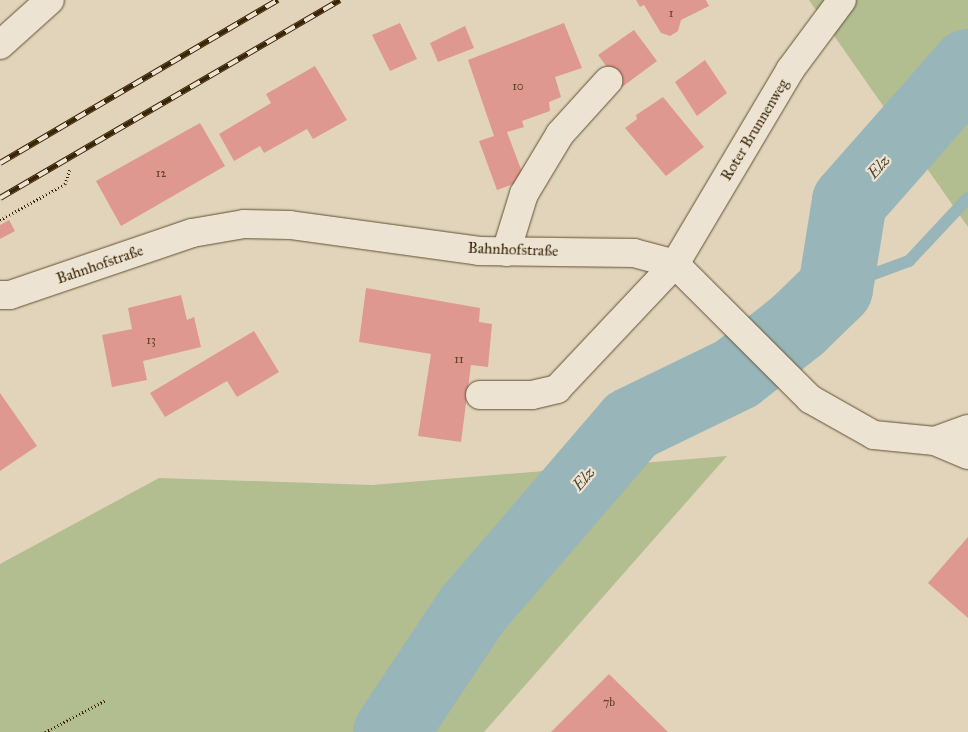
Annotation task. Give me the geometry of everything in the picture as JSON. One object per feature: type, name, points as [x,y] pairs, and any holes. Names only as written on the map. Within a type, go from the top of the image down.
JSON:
[{"type":"street","points":[[0,45],[27,10],[50,0]]},
{"type":"street","name":"Roter Brunnenweg","points":[[480,395],[532,395],[557,389],[675,264],[790,70],[842,0]]},
{"type":"street","points":[[506,252],[528,186],[560,134],[608,81]]},
{"type":"street","name":"Bahnhofstraße","points":[[0,295],[10,295],[192,234],[244,224],[290,225],[506,252],[634,253],[675,264],[711,297],[810,399],[874,435],[935,441],[968,455]]},
{"type":"street","points":[[935,441],[968,429]]},
{"type":"path","points":[[0,220],[65,184],[70,169]]},
{"type":"path","points":[[45,732],[106,700]]},
{"type":"green space","points":[[809,0],[968,0],[968,227]]},
{"type":"green space","points":[[727,456],[484,732],[0,732],[0,564],[159,478],[372,485]]},
{"type":"building","points":[[636,0],[706,0],[709,6],[681,20],[678,31],[670,36],[661,33],[644,5],[640,7]]},
{"type":"building","points":[[400,23],[417,59],[390,71],[372,35]]},
{"type":"building","points":[[564,23],[582,68],[555,77],[561,97],[549,102],[550,111],[522,121],[524,127],[507,132],[525,180],[497,190],[479,141],[494,136],[468,60]]},
{"type":"building","points":[[465,26],[474,48],[438,62],[430,43]]},
{"type":"building","points":[[634,30],[657,61],[622,87],[598,55]]},
{"type":"building","points":[[705,60],[727,93],[697,116],[675,82]]},
{"type":"building","points":[[315,66],[347,120],[313,139],[307,129],[264,153],[260,146],[234,161],[219,134],[271,103],[266,94]]},
{"type":"building","points":[[663,97],[704,147],[666,176],[625,128],[637,119],[636,115]]},
{"type":"building","points":[[200,123],[225,166],[121,226],[96,181]]},
{"type":"building","points":[[9,220],[15,231],[0,239],[0,225]]},
{"type":"building","points":[[366,288],[480,308],[479,322],[492,324],[488,367],[471,365],[461,442],[418,436],[431,354],[359,342]]},
{"type":"building","points":[[181,295],[187,320],[194,317],[201,347],[143,361],[147,380],[112,387],[102,335],[132,329],[128,308]]},
{"type":"building","points":[[254,331],[279,372],[237,397],[227,381],[165,417],[150,393]]},
{"type":"building","points":[[0,393],[37,446],[0,471]]},
{"type":"building","points":[[968,537],[968,618],[928,583]]},
{"type":"building","points":[[609,674],[668,732],[551,732]]},
{"type":"waterway","name":"Elz","points":[[390,732],[472,609],[631,424],[736,373],[797,325],[835,288],[849,201],[968,66]]},
{"type":"waterway","name":"Elz","points":[[835,288],[909,261],[968,198]]},
{"type":"railway","points":[[0,163],[278,0]]},
{"type":"railway","points":[[0,198],[340,0]]}]
